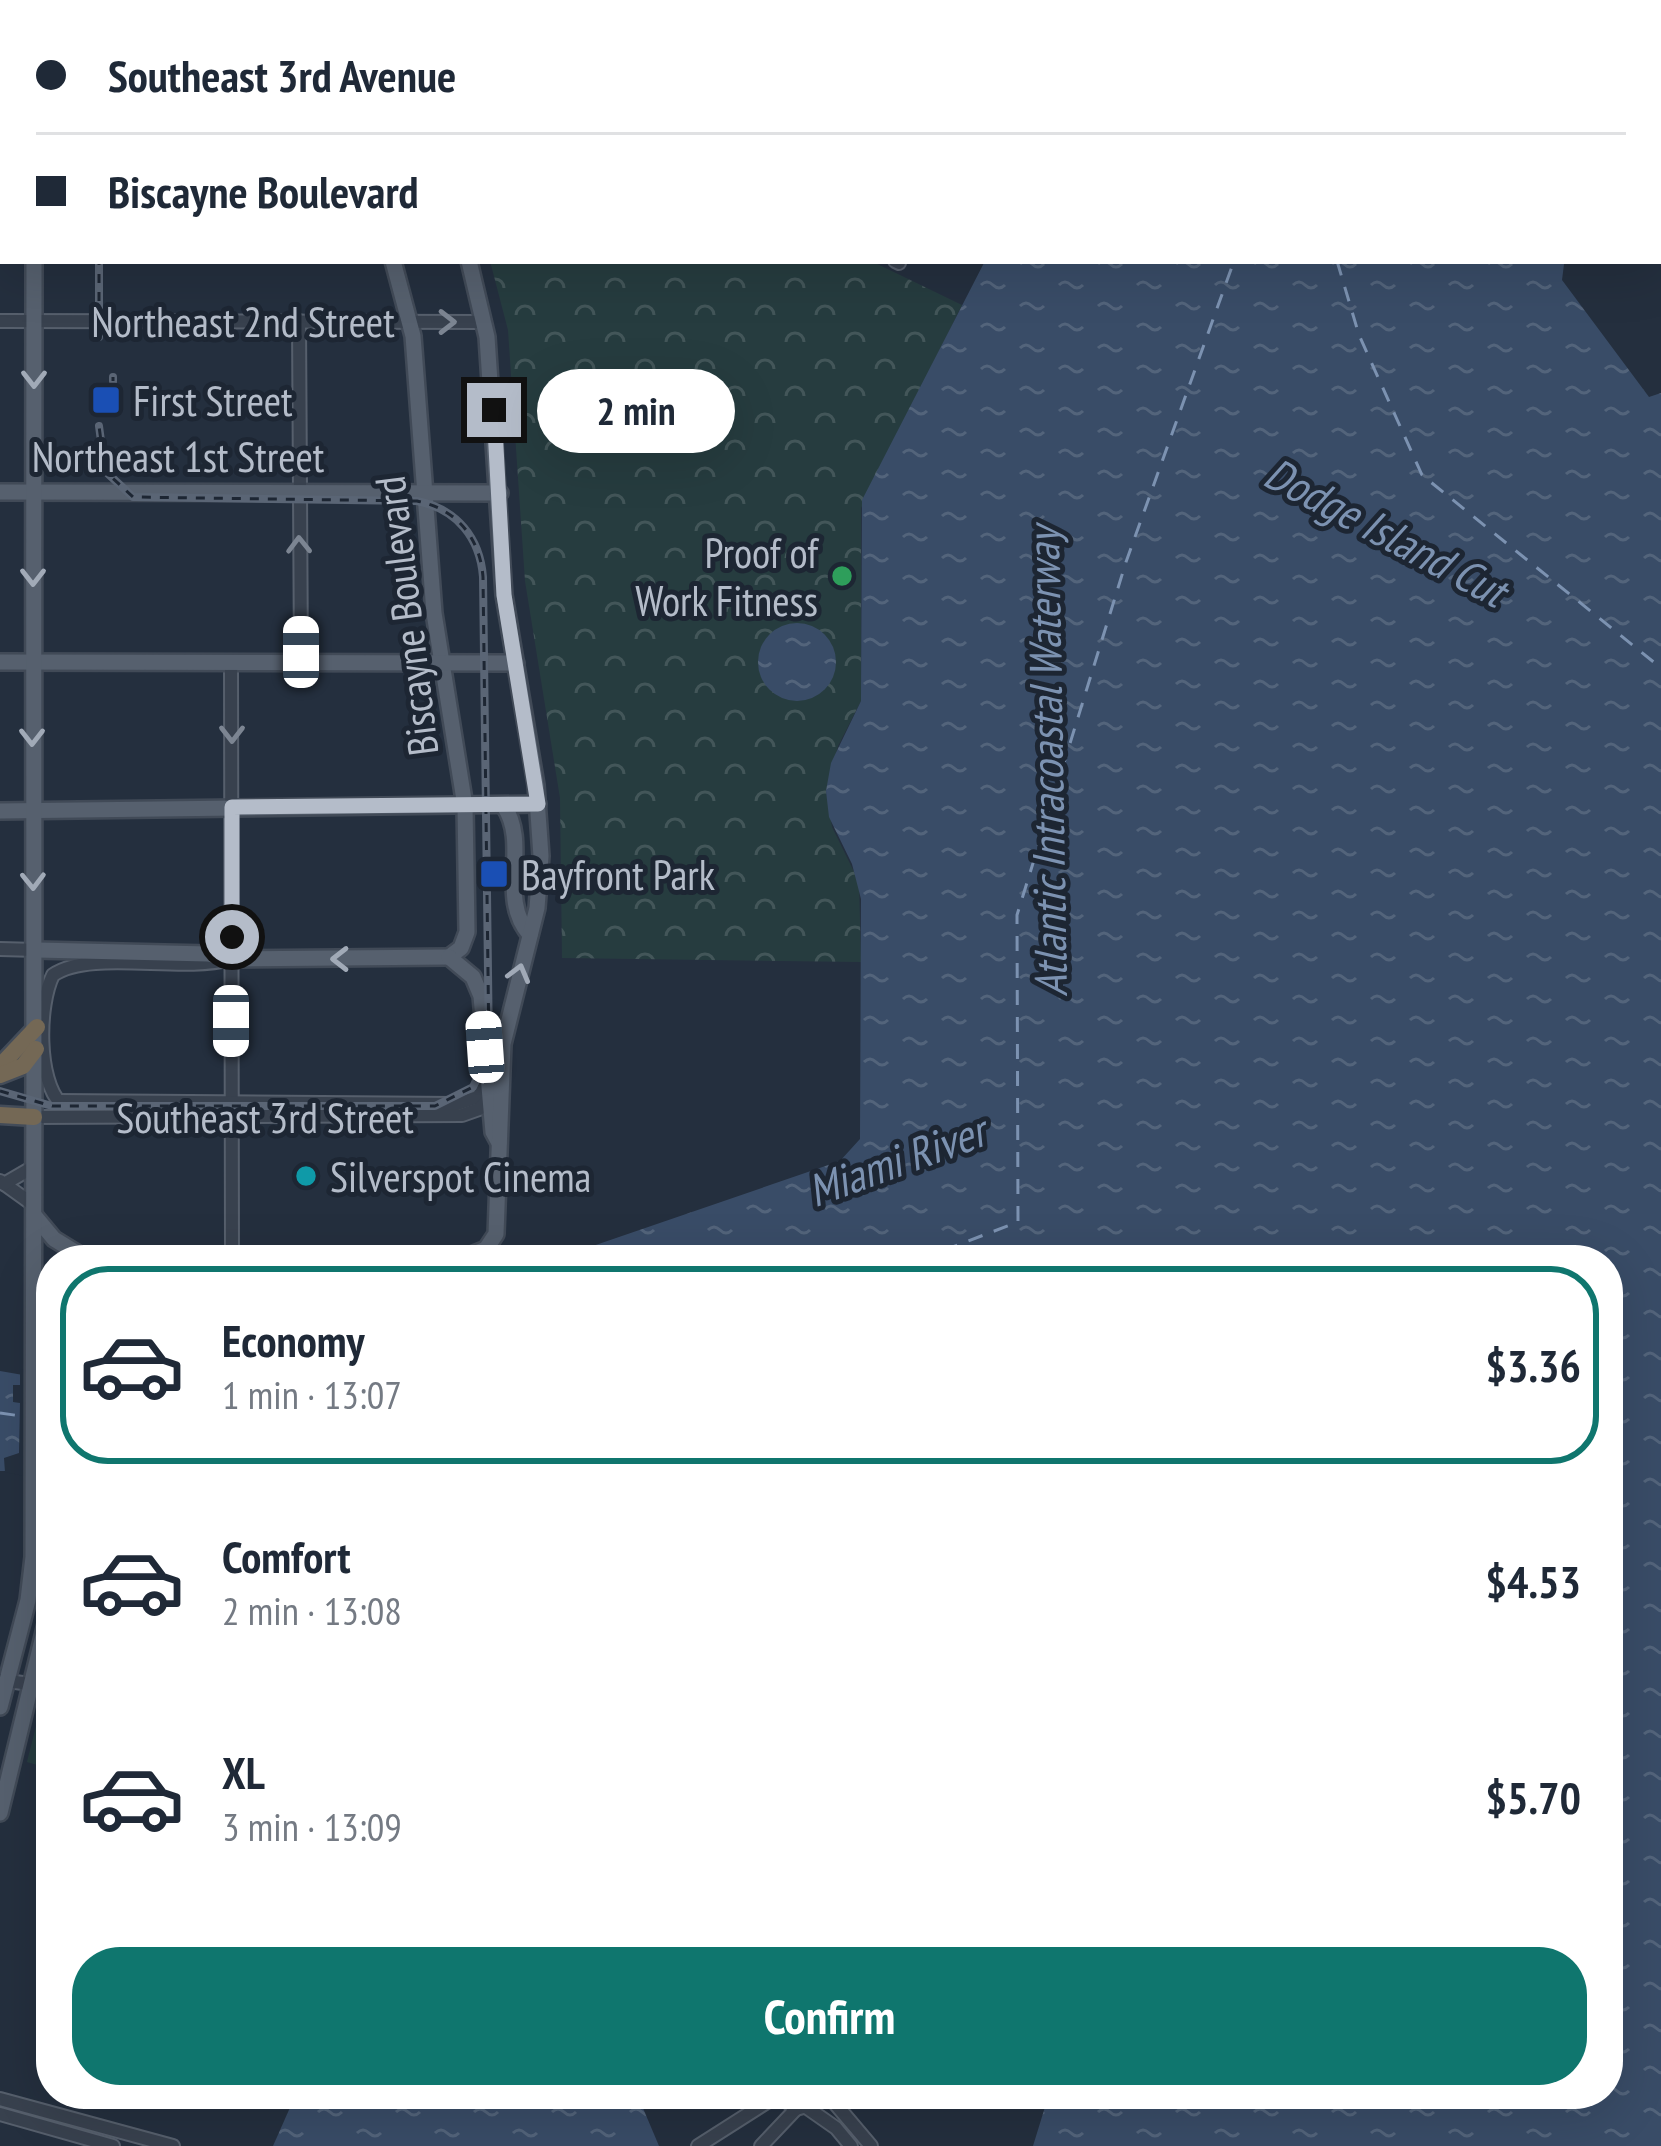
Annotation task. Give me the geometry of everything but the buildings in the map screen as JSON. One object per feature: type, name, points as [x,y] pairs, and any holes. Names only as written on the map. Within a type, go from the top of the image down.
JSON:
[{"type":"highway","points":[[0,1070],[37,1028]]},
{"type":"highway","points":[[0,1070],[22,1066],[36,1049]]},
{"type":"highway","points":[[0,1115],[34,1117]]},
{"type":"main road","points":[[34,264],[37,1245]]},
{"type":"main road","name":"Biscayne Boulevard","points":[[394,264],[410,322],[441,662],[465,806],[467,932],[461,948],[449,957]]},
{"type":"main road","points":[[470,264],[485,322],[504,595],[538,804],[541,882],[507,1019],[500,1215],[488,1245]]},
{"type":"main road","name":"Northeast 1st Street","points":[[0,492],[500,493]]},
{"type":"main road","points":[[0,662],[516,663]]},
{"type":"main road","points":[[0,812],[538,804]]},
{"type":"main road","points":[[504,806],[514,830],[515,911],[530,934]]},
{"type":"main road","points":[[37,950],[208,954],[231,959],[449,957],[478,988],[499,1143]]},
{"type":"main road","points":[[489,1088],[502,1064]]},
{"type":"main road","points":[[34,1210],[60,1245]]},
{"type":"main road","points":[[0,1706],[28,1600],[36,1467]]},
{"type":"main road","points":[[0,1813],[36,1664]]},
{"type":"street","name":"Northeast 2nd Street","points":[[0,321],[485,322]]},
{"type":"street","points":[[299,321],[301,662]]},
{"type":"street","points":[[231,662],[232,1245]]},
{"type":"street","points":[[0,949],[37,950]]},
{"type":"street","points":[[71,1118],[50,1092],[45,1066],[47,987],[53,975],[74,965],[206,966],[231,959]]},
{"type":"street","points":[[34,1086],[45,1066]]},
{"type":"street","name":"Southeast 3rd Street","points":[[58,1100],[457,1104],[489,1088]]},
{"type":"street","name":"Southeast 3rd Street","points":[[34,1117],[461,1115],[479,1109],[489,1088]]},
{"type":"street","points":[[34,1210],[2,1182],[35,1166]]},
{"type":"street","points":[[3,1681],[36,1688]]},
{"type":"street","points":[[0,2099],[106,2141]]},
{"type":"street","points":[[698,2146],[757,2109]]},
{"type":"street","points":[[760,2146],[800,2109]]},
{"type":"street","points":[[803,2109],[830,2122],[851,2146]]},
{"type":"street","points":[[840,2109],[871,2146]]},
{"type":"street","points":[[0,2114],[106,2141],[173,2146]]},
{"type":"green space","name":"Bayfront Park","points":[[491,264],[877,264],[962,305],[861,508],[861,701],[838,746],[826,791],[832,827],[859,882],[861,962],[562,958],[560,798],[525,581],[508,330]]},
{"type":"green space","points":[[36,1727],[36,1765],[27,1762]]},
{"type":"water","points":[[983,264],[1564,264],[1562,280],[1649,397],[1661,393],[1661,2146],[1033,2146],[1044,2109],[1623,2109],[1623,1245],[596,1245],[840,1161],[860,1139],[861,899],[852,864],[829,817],[826,791],[831,763],[861,701],[862,500]]},
{"type":"water","points":[[797,623],[824,635],[836,662],[824,689],[797,701],[770,689],[758,662],[770,635]]},
{"type":"water","points":[[0,1371],[23,1375],[20,1471],[0,1471]]},
{"type":"water","points":[[289,2109],[643,2109],[659,2146],[273,2146]]},
{"type":"pier","points":[[20,1369],[36,1371],[36,1479],[5,1472],[4,1458],[19,1453],[20,1403],[13,1402],[13,1385],[20,1385]]},
{"type":"ferry route","points":[[957,1245],[1018,1222],[1017,915],[1126,562],[1233,264]]},
{"type":"ferry route","points":[[1338,264],[1359,335],[1422,475],[1661,668]]},
{"type":"ferry route","points":[[0,1413],[28,1417]]},
{"type":"railway","points":[[99,264],[99,337]]},
{"type":"railway","points":[[0,1091],[52,1106],[435,1106],[473,1087],[489,1051],[483,577],[471,538],[455,518],[417,501],[133,497],[105,471],[99,426]]},
{"type":"place","name":"First Street","points":[[106,400]]},
{"type":"place","name":"Proof of Work Fitness","points":[[842,576]]},
{"type":"place","name":"Bayfront Park","points":[[494,874]]},
{"type":"place","name":"Silverspot Cinema","points":[[306,1176]]},
{"type":"route","points":[[232,937],[232,807],[538,804],[504,595],[494,410]]},
{"type":"water label","name":"Dodge Island Cut","points":[[1386,531]]},
{"type":"water label","name":"Atlantic Intracoastal Waterway","points":[[1046,762]]},
{"type":"water label","name":"Miami River","points":[[896,1160]]}]
